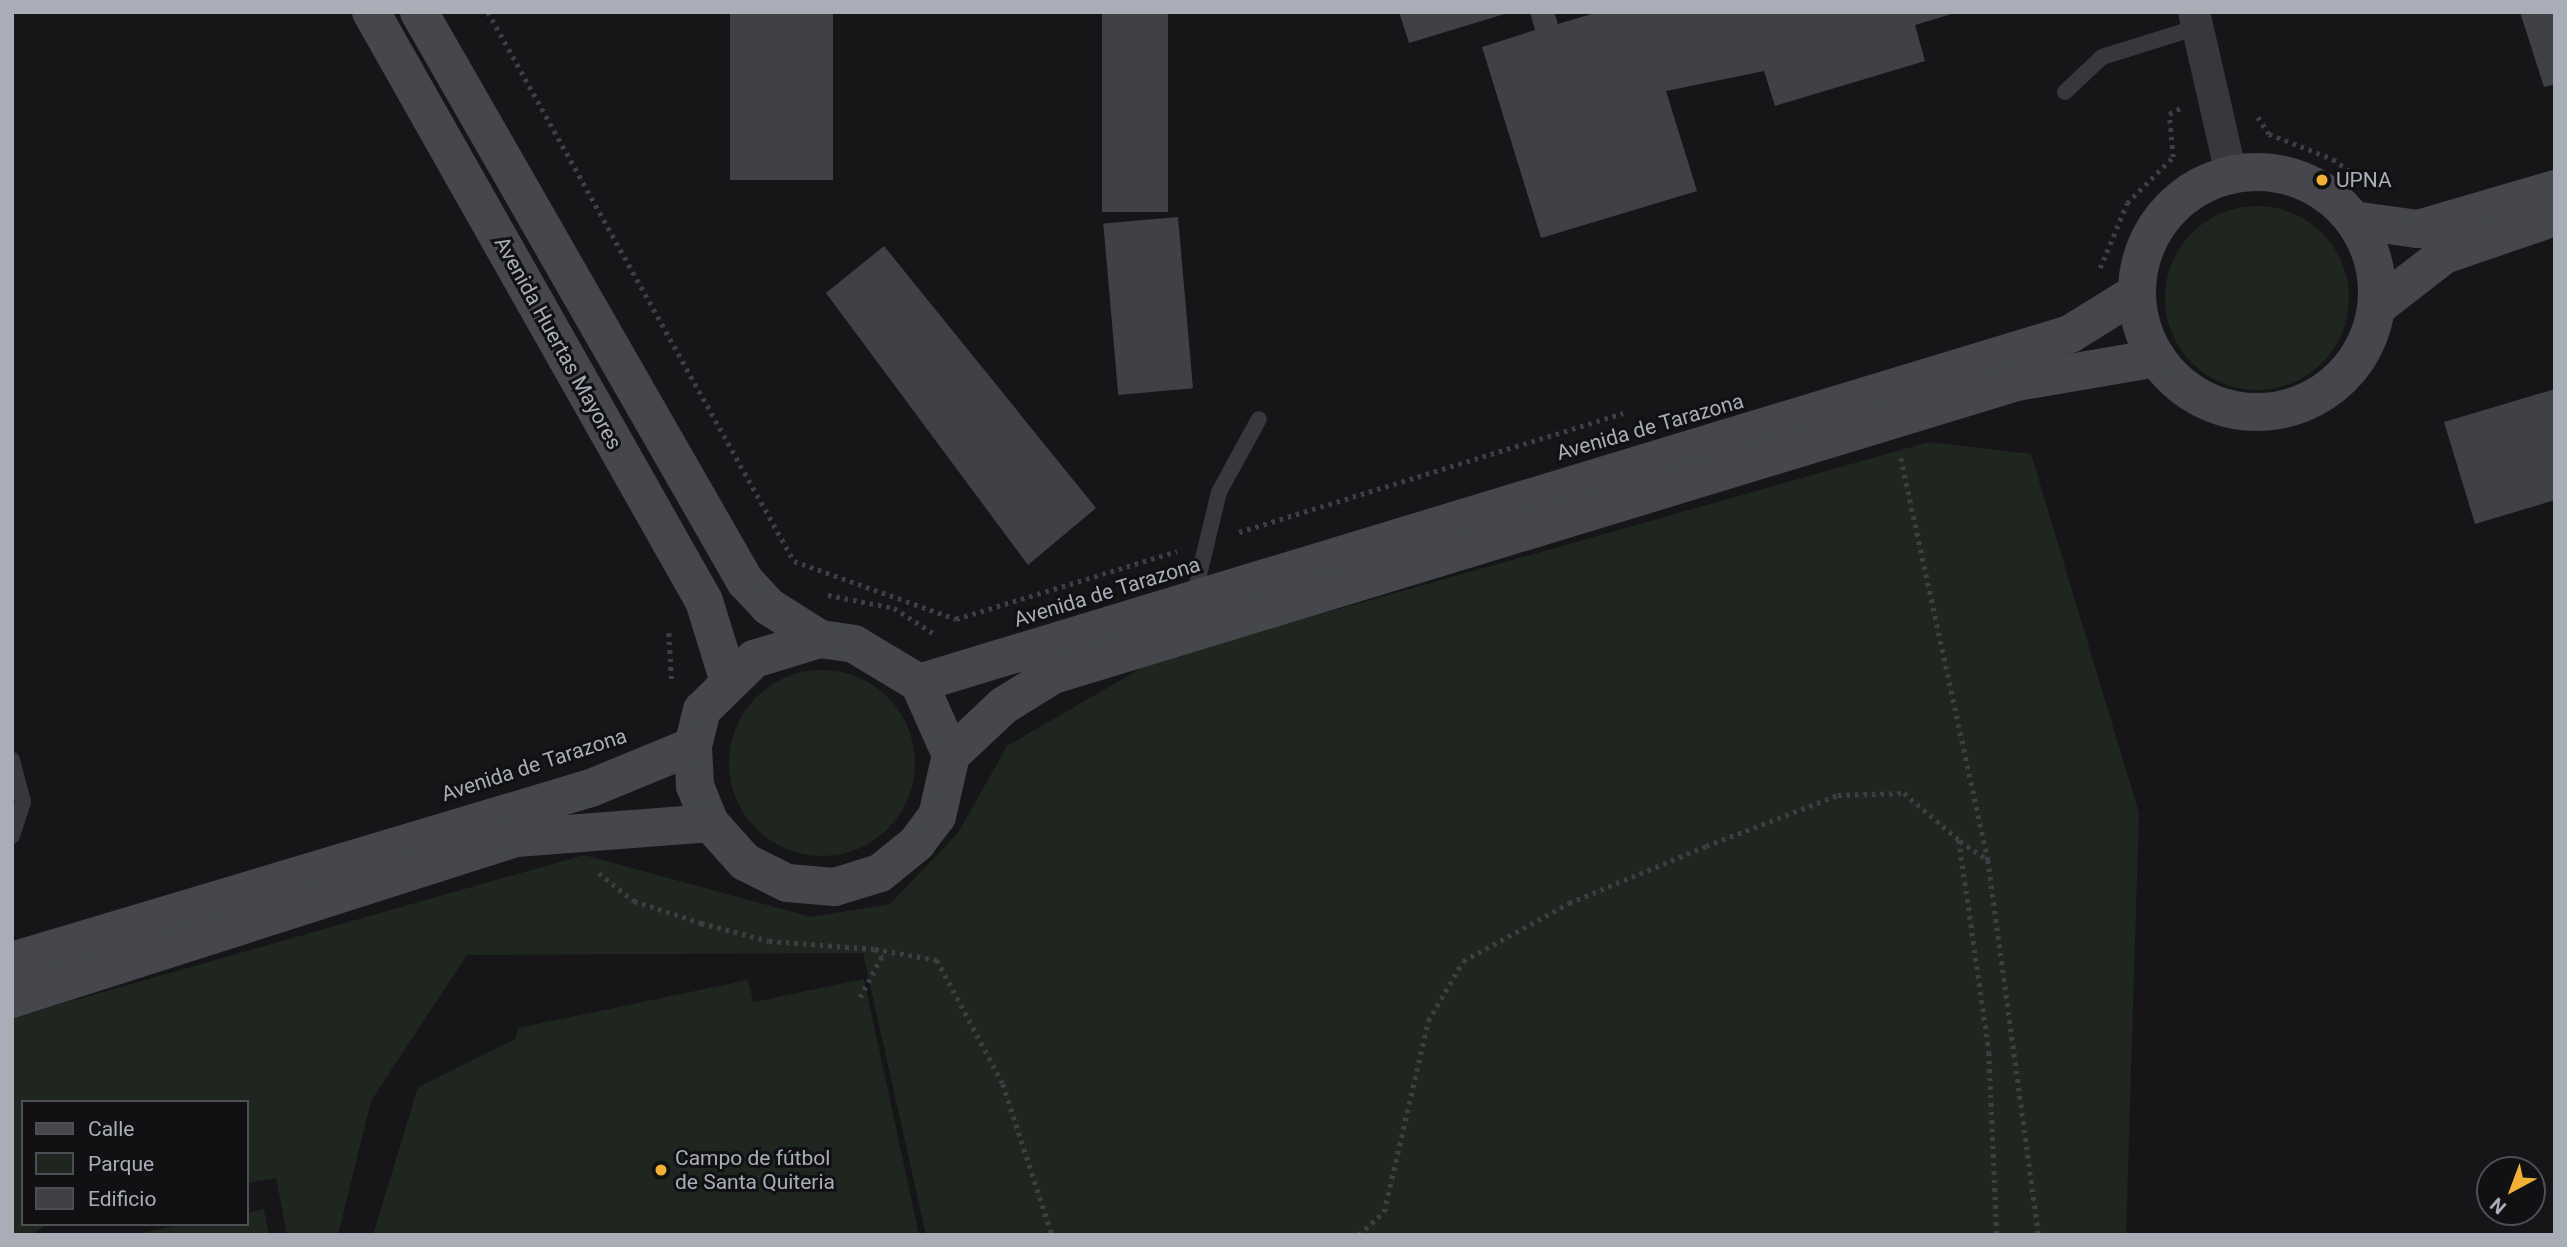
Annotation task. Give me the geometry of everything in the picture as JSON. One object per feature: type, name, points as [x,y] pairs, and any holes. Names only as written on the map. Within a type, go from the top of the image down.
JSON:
[{"type":"main road","name":"Avenida Huertas Mayores","points":[[371,12],[697,588],[729,682]]},
{"type":"main road","name":"Avenida Huertas Mayores","points":[[419,12],[745,581],[768,606],[820,639]]},
{"type":"main road","points":[[2277,173],[2320,188],[2353,220],[2374,261],[2377,307],[2365,347],[2340,380],[2304,403],[2264,412],[2222,407],[2186,388],[2157,358],[2136,293],[2143,252],[2163,216],[2193,189],[2231,174],[2277,173]]},
{"type":"main road","points":[[2353,220],[2418,229],[2555,189]]},
{"type":"main road","points":[[2377,307],[2444,255],[2555,217]]},
{"type":"main road","name":"Avenida de Tarazona","points":[[919,683],[2070,334],[2136,293]]},
{"type":"main road","points":[[951,755],[919,683],[865,649],[820,639],[754,659],[702,710],[693,746],[695,786],[710,823],[745,862],[788,883],[835,887],[880,873],[916,843],[937,816],[951,755],[1003,706],[1053,676],[2017,382],[2157,358]]},
{"type":"main road","name":"Avenida de Tarazona","points":[[12,961],[591,788],[693,746]]},
{"type":"main road","points":[[12,999],[516,838],[710,823]]},
{"type":"street","points":[[2196,19],[2231,174]]},
{"type":"lane","points":[[2065,92],[2102,57],[2196,19]]},
{"type":"lane","points":[[1193,602],[1219,492],[1259,419]]},
{"type":"lane","points":[[12,760],[15,781],[23,802],[12,836]]},
{"type":"path","points":[[488,12],[794,561],[956,619],[1623,413]]},
{"type":"path","points":[[2097,275],[2127,203],[2172,157],[2170,111],[2214,100],[2252,95],[2269,134],[2333,159],[2370,186]]},
{"type":"path","points":[[1885,422],[1900,453],[1988,860],[2039,1235]]},
{"type":"path","points":[[669,691],[675,660],[665,613],[668,604],[697,588]]},
{"type":"path","points":[[816,591],[894,608],[946,636]]},
{"type":"path","points":[[1359,1235],[1384,1212],[1428,1021],[1463,961],[1569,903],[1838,795],[1904,793],[1959,841],[1988,860]]},
{"type":"path","points":[[1959,841],[1989,1052],[1997,1235]]},
{"type":"path","points":[[598,873],[634,901],[769,941],[875,949],[937,960],[1003,1084],[1052,1235]]},
{"type":"path","points":[[859,1000],[881,957],[875,949]]},
{"type":"green space","points":[[2257,206],[2275,207],[2292,213],[2308,221],[2322,233],[2334,247],[2342,263],[2348,280],[2348,316],[2342,333],[2334,349],[2322,363],[2308,375],[2292,383],[2275,389],[2257,390],[2239,389],[2222,383],[2206,375],[2192,363],[2180,349],[2172,333],[2166,316],[2165,298],[2166,280],[2172,263],[2180,247],[2192,233],[2206,221],[2222,213],[2239,207]]},
{"type":"green space","points":[[1929,442],[2031,454],[2139,813],[2126,1235],[926,1235],[863,953],[467,955],[371,1101],[338,1235],[287,1235],[276,1178],[248,1183],[248,1100],[21,1100],[21,1226],[43,1226],[32,1235],[12,1235],[12,1018],[584,855],[811,917],[890,904],[958,833],[1007,746],[1152,662]]},
{"type":"green space","points":[[822,670],[857,677],[887,698],[908,728],[915,763],[908,798],[887,828],[857,849],[822,856],[787,849],[757,828],[736,798],[729,763],[736,728],[757,698],[787,677]]},
{"type":"green space","name":"Campo de fútbol de Santa Quiteria","points":[[864,979],[919,1235],[373,1235],[418,1087],[515,1039],[518,1028],[748,980],[753,1002]]},
{"type":"green space","points":[[264,1209],[269,1235],[131,1235],[176,1226],[248,1226],[248,1213]]},
{"type":"building","points":[[730,12],[833,12],[833,180],[730,180]]},
{"type":"building","points":[[1102,12],[1168,12],[1168,212],[1102,212]]},
{"type":"building","points":[[1399,12],[1508,12],[1508,13],[1409,43]]},
{"type":"building","points":[[1530,12],[1554,12],[1558,24],[1598,12],[1955,13],[1915,25],[1925,61],[1775,106],[1764,71],[1666,91],[1697,191],[1541,238],[1482,47],[1535,30]]},
{"type":"building","points":[[2520,12],[2555,12],[2555,84],[2544,87]]},
{"type":"building","points":[[1178,217],[1193,388],[1118,395],[1103,224]]},
{"type":"building","points":[[884,246],[1096,508],[1028,565],[826,293]]},
{"type":"building","points":[[2555,389],[2555,500],[2475,524],[2444,422]]},
{"type":"place","name":"UPNA","points":[[2322,180]]},
{"type":"place","name":"Campo de fútbol de Santa Quiteria","points":[[661,1170]]}]
